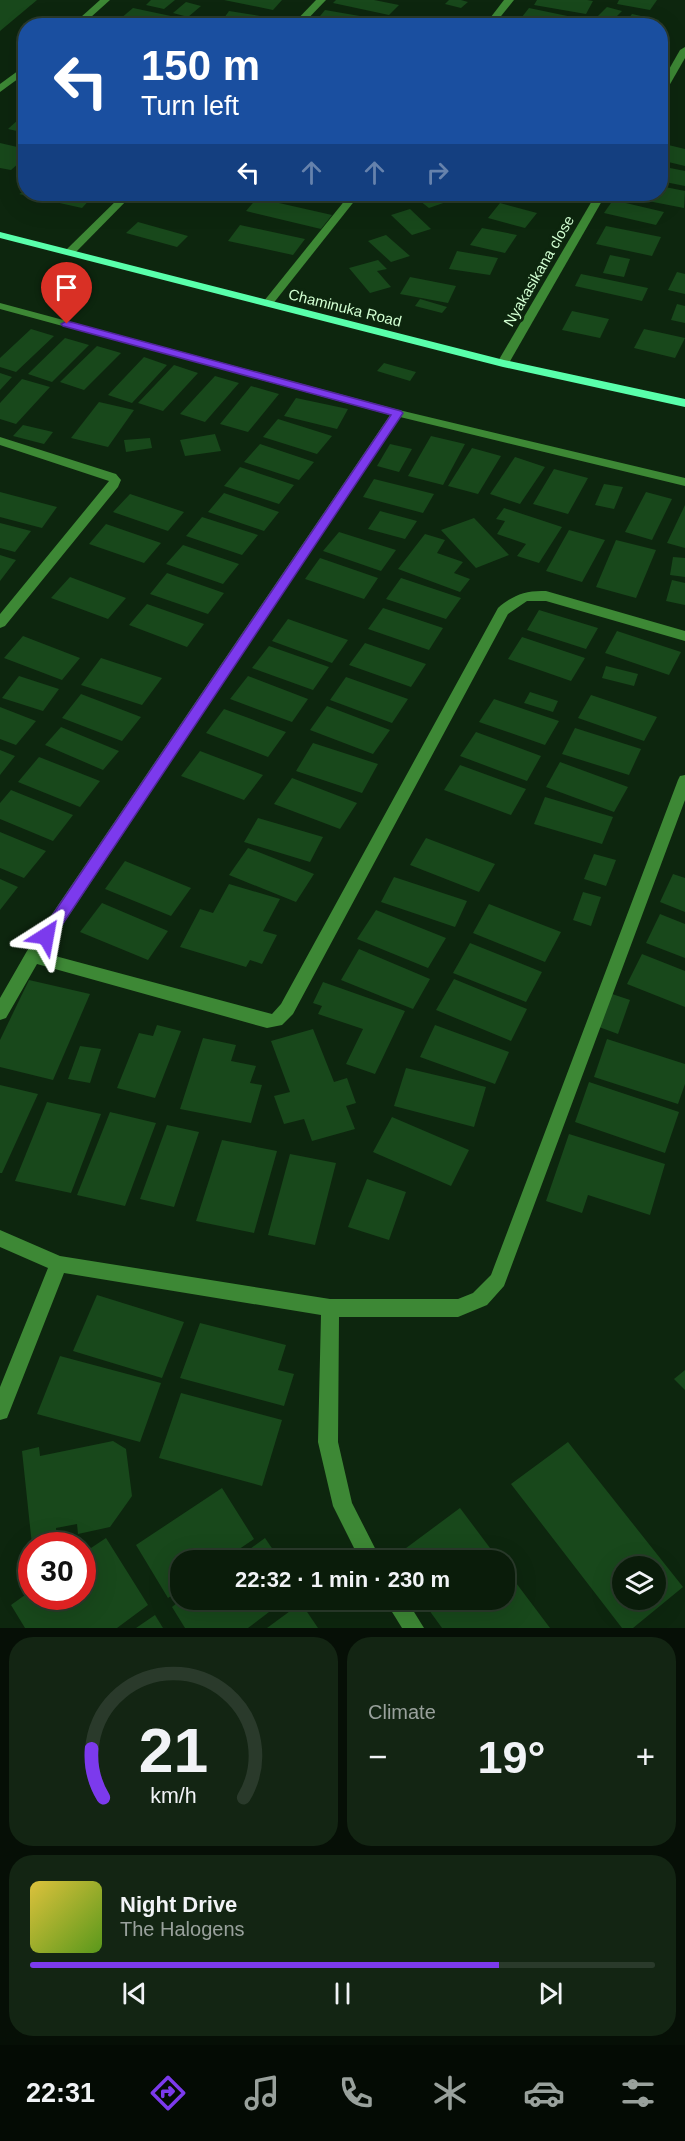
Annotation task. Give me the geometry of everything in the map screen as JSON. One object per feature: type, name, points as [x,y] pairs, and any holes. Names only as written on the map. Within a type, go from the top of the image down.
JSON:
[{"type":"main road","name":"Chaminuka Road","points":[[0,235],[502,363],[685,403]]},
{"type":"street","points":[[84,18],[105,0]]},
{"type":"street","points":[[303,18],[321,0]]},
{"type":"street","points":[[494,18],[509,0]]},
{"type":"street","points":[[668,79],[685,50]]},
{"type":"street","points":[[0,89],[18,74]]},
{"type":"street","points":[[70,251],[121,201]]},
{"type":"street","points":[[268,303],[349,201]]},
{"type":"street","name":"Nyakasikana close","points":[[502,363],[597,201]]},
{"type":"street","points":[[0,306],[397,413],[685,482]]},
{"type":"street","points":[[0,1013],[33,956],[397,413]]},
{"type":"street","points":[[0,441],[112,477],[115,480],[0,623]]},
{"type":"street","points":[[33,956],[267,1021],[276,1020],[287,1009],[503,611],[517,598],[530,594],[546,596],[685,636]]},
{"type":"street","points":[[0,1238],[59,1264],[330,1308],[458,1308],[480,1299],[498,1280],[685,780]]},
{"type":"street","points":[[0,1411],[59,1264]]},
{"type":"street","points":[[330,1308],[328,1442],[343,1506],[366,1550]]},
{"type":"street","points":[[402,1610],[414,1628]]},
{"type":"building","points":[[0,0],[37,0],[0,31]]},
{"type":"building","points":[[151,0],[175,0],[164,9],[146,5]]},
{"type":"building","points":[[224,0],[282,0],[273,10]]},
{"type":"building","points":[[336,0],[374,0],[399,5],[389,15],[333,3]]},
{"type":"building","points":[[449,0],[468,2],[461,8],[445,4]]},
{"type":"building","points":[[537,0],[593,1],[586,14],[534,5]]},
{"type":"building","points":[[619,0],[657,0],[650,10],[617,4]]},
{"type":"building","points":[[186,2],[201,6],[188,17],[173,13]]},
{"type":"building","points":[[607,7],[622,11],[615,18],[596,18]]},
{"type":"building","points":[[133,8],[180,18],[121,18]]},
{"type":"building","points":[[529,8],[577,18],[521,18]]},
{"type":"building","points":[[325,10],[371,18],[318,18]]},
{"type":"building","points":[[229,11],[260,16],[258,18],[224,18]]},
{"type":"building","points":[[632,14],[650,18],[629,18]]},
{"type":"building","points":[[18,120],[18,131],[8,129]]},
{"type":"building","points":[[0,143],[18,147],[18,164],[11,170],[0,168]]},
{"type":"building","points":[[668,145],[685,149],[685,166],[668,162]]},
{"type":"building","points":[[668,168],[685,171],[685,186],[668,183]]},
{"type":"building","points":[[668,188],[685,191],[684,208],[648,201],[668,201]]},
{"type":"building","points":[[50,201],[88,201],[82,208]]},
{"type":"building","points":[[254,201],[270,201],[332,215],[321,229],[246,211]]},
{"type":"building","points":[[420,201],[449,201],[429,208]]},
{"type":"building","points":[[612,201],[664,212],[656,225],[604,213]]},
{"type":"building","points":[[500,203],[537,213],[525,228],[488,218]]},
{"type":"building","points":[[410,209],[431,229],[412,235],[391,215]]},
{"type":"building","points":[[138,222],[188,236],[177,247],[126,233]]},
{"type":"building","points":[[240,225],[305,239],[293,255],[228,241]]},
{"type":"building","points":[[606,226],[661,237],[652,256],[596,244]]},
{"type":"building","points":[[482,228],[517,235],[505,253],[470,245]]},
{"type":"building","points":[[386,235],[410,256],[391,262],[368,241]]},
{"type":"building","points":[[457,251],[498,258],[490,275],[449,269]]},
{"type":"building","points":[[610,255],[630,259],[624,277],[603,273]]},
{"type":"building","points":[[378,260],[387,269],[377,271],[391,287],[370,293],[349,268]]},
{"type":"building","points":[[677,272],[685,274],[685,294],[668,290]]},
{"type":"building","points":[[581,274],[648,288],[642,301],[575,286]]},
{"type":"building","points":[[410,277],[456,286],[448,303],[400,294]]},
{"type":"building","points":[[420,299],[447,307],[442,313],[415,306]]},
{"type":"building","points":[[677,304],[685,306],[685,323],[671,320]]},
{"type":"building","points":[[572,311],[609,319],[600,338],[562,330]]},
{"type":"building","points":[[31,329],[54,336],[16,372],[0,367],[0,358]]},
{"type":"building","points":[[644,329],[685,338],[675,358],[634,348]]},
{"type":"building","points":[[65,338],[89,345],[52,382],[28,374]]},
{"type":"building","points":[[97,346],[121,353],[84,390],[60,382]]},
{"type":"building","points":[[144,357],[167,365],[132,403],[108,395]]},
{"type":"building","points":[[384,363],[416,372],[410,381],[377,371]]},
{"type":"building","points":[[174,365],[198,373],[163,411],[138,403]]},
{"type":"building","points":[[0,373],[12,377],[0,390]]},
{"type":"building","points":[[215,376],[239,383],[205,422],[180,414]]},
{"type":"building","points":[[22,379],[50,387],[16,424],[0,419],[0,403]]},
{"type":"building","points":[[251,386],[279,394],[248,432],[220,424]]},
{"type":"building","points":[[296,398],[348,409],[337,429],[284,416]]},
{"type":"building","points":[[99,402],[134,410],[108,447],[71,438]]},
{"type":"building","points":[[278,419],[332,436],[317,454],[263,437]]},
{"type":"building","points":[[23,425],[53,432],[44,444],[13,436]]},
{"type":"building","points":[[215,434],[221,451],[185,456],[180,440]]},
{"type":"building","points":[[431,436],[465,444],[443,485],[408,476]]},
{"type":"building","points":[[150,438],[152,448],[126,452],[124,440]]},
{"type":"building","points":[[260,444],[314,462],[299,480],[244,462]]},
{"type":"building","points":[[390,444],[412,449],[399,472],[377,466]]},
{"type":"building","points":[[472,448],[501,456],[478,494],[448,486]]},
{"type":"building","points":[[515,457],[545,467],[520,504],[490,494]]},
{"type":"building","points":[[240,467],[294,485],[279,504],[224,486]]},
{"type":"building","points":[[554,469],[588,478],[568,514],[533,504]]},
{"type":"building","points":[[374,479],[434,494],[423,513],[363,497]]},
{"type":"building","points":[[604,484],[623,487],[614,509],[595,505]]},
{"type":"building","points":[[0,492],[57,507],[42,528],[0,517]]},
{"type":"building","points":[[646,492],[672,499],[652,540],[625,532]]},
{"type":"building","points":[[224,493],[279,512],[264,531],[208,512]]},
{"type":"building","points":[[130,494],[184,512],[168,531],[113,512]]},
{"type":"building","points":[[685,505],[685,548],[667,543]]},
{"type":"building","points":[[504,508],[562,527],[539,563],[517,556],[526,544],[497,534],[505,521],[496,519]]},
{"type":"building","points":[[380,511],[417,521],[405,539],[368,529]]},
{"type":"building","points":[[202,517],[258,535],[242,555],[186,536]]},
{"type":"building","points":[[474,518],[509,555],[476,568],[441,530]]},
{"type":"building","points":[[0,523],[31,531],[15,552],[0,548]]},
{"type":"building","points":[[106,524],[161,543],[144,563],[89,544]]},
{"type":"building","points":[[569,530],[605,540],[582,582],[546,571]]},
{"type":"building","points":[[339,532],[396,550],[381,571],[323,551]]},
{"type":"building","points":[[425,534],[445,540],[437,553],[463,562],[454,573],[470,579],[460,592],[398,569]]},
{"type":"building","points":[[616,540],[656,550],[636,598],[596,587]]},
{"type":"building","points":[[183,545],[239,564],[223,584],[166,564]]},
{"type":"building","points":[[0,555],[16,560],[0,581]]},
{"type":"building","points":[[673,557],[685,558],[685,577],[670,575]]},
{"type":"building","points":[[320,558],[378,578],[364,599],[305,579]]},
{"type":"building","points":[[167,573],[224,593],[208,614],[150,594]]},
{"type":"building","points":[[70,577],[126,598],[108,619],[51,598]]},
{"type":"building","points":[[401,578],[461,598],[446,619],[386,599]]},
{"type":"building","points":[[672,580],[685,583],[685,605],[666,601]]},
{"type":"building","points":[[147,604],[204,624],[187,647],[129,625]]},
{"type":"building","points":[[383,608],[443,628],[429,650],[368,629]]},
{"type":"building","points":[[539,610],[598,628],[586,649],[527,630]]},
{"type":"building","points":[[288,619],[348,640],[332,663],[272,641]]},
{"type":"building","points":[[617,631],[681,652],[669,675],[605,653]]},
{"type":"building","points":[[23,636],[80,658],[62,680],[4,658]]},
{"type":"building","points":[[522,637],[585,658],[571,681],[508,659]]},
{"type":"building","points":[[365,643],[426,664],[411,687],[349,665]]},
{"type":"building","points":[[269,646],[329,667],[313,690],[252,668]]},
{"type":"building","points":[[101,658],[162,678],[142,705],[81,685]]},
{"type":"building","points":[[606,666],[638,674],[634,686],[602,678]]},
{"type":"building","points":[[19,676],[59,689],[43,711],[2,698]]},
{"type":"building","points":[[248,676],[308,699],[292,722],[230,699]]},
{"type":"building","points":[[346,677],[408,699],[392,723],[330,700]]},
{"type":"building","points":[[530,692],[558,701],[553,712],[524,703]]},
{"type":"building","points":[[81,694],[141,717],[122,741],[62,718]]},
{"type":"building","points":[[591,695],[657,717],[644,741],[578,718]]},
{"type":"building","points":[[494,699],[559,721],[545,745],[479,722]]},
{"type":"building","points":[[327,706],[390,730],[373,754],[310,730]]},
{"type":"building","points":[[0,707],[36,721],[16,745],[0,739]]},
{"type":"building","points":[[224,709],[286,732],[268,757],[206,733]]},
{"type":"building","points":[[61,727],[119,751],[103,770],[45,745]]},
{"type":"building","points":[[575,728],[641,749],[629,775],[562,754]]},
{"type":"building","points":[[476,732],[541,756],[527,781],[460,756]]},
{"type":"building","points":[[313,743],[378,764],[362,793],[296,771]]},
{"type":"building","points":[[0,750],[15,756],[0,775]]},
{"type":"building","points":[[200,751],[263,775],[244,800],[181,776]]},
{"type":"building","points":[[39,757],[100,781],[80,807],[18,782]]},
{"type":"building","points":[[560,762],[628,787],[614,812],[546,787]]},
{"type":"building","points":[[460,765],[526,789],[511,815],[444,790]]},
{"type":"building","points":[[292,778],[357,803],[340,829],[274,804]]},
{"type":"building","points":[[11,790],[73,815],[53,841],[0,819],[0,803]]},
{"type":"building","points":[[545,797],[613,817],[602,844],[534,824]]},
{"type":"building","points":[[258,818],[323,837],[310,862],[244,842]]},
{"type":"building","points":[[0,832],[46,851],[24,878],[0,868]]},
{"type":"building","points":[[426,838],[495,864],[479,892],[410,865]]},
{"type":"building","points":[[248,848],[314,874],[296,902],[229,875]]},
{"type":"building","points":[[594,854],[616,860],[606,886],[584,879]]},
{"type":"building","points":[[125,861],[191,888],[171,916],[105,889]]},
{"type":"building","points":[[673,874],[685,878],[685,912],[660,902]]},
{"type":"building","points":[[394,877],[467,901],[455,927],[381,902]]},
{"type":"building","points":[[0,879],[18,887],[0,910]]},
{"type":"building","points":[[229,884],[280,899],[263,931],[277,935],[262,964],[250,960],[246,967],[180,947],[200,909],[213,913]]},
{"type":"building","points":[[583,892],[601,897],[591,926],[573,920]]},
{"type":"building","points":[[102,903],[168,931],[148,960],[80,932]]},
{"type":"building","points":[[489,904],[561,932],[545,962],[473,933]]},
{"type":"building","points":[[376,910],[446,938],[428,968],[357,939]]},
{"type":"building","points":[[660,914],[685,924],[685,958],[646,943]]},
{"type":"building","points":[[470,943],[542,972],[526,1002],[453,973]]},
{"type":"building","points":[[359,949],[430,979],[413,1009],[341,980]]},
{"type":"building","points":[[642,954],[685,971],[685,1007],[627,984]]},
{"type":"building","points":[[454,979],[527,1009],[511,1041],[436,1010]]},
{"type":"building","points":[[29,980],[90,994],[53,1080],[0,1067],[0,1040]]},
{"type":"building","points":[[323,982],[405,1011],[375,1074],[346,1064],[363,1029],[318,1014],[322,1006],[313,1003]]},
{"type":"building","points":[[612,994],[630,1000],[618,1034],[599,1027]]},
{"type":"building","points":[[157,1025],[181,1031],[155,1098],[117,1088],[139,1033],[153,1036]]},
{"type":"building","points":[[435,1025],[509,1052],[495,1084],[420,1057]]},
{"type":"building","points":[[313,1029],[334,1082],[347,1078],[356,1103],[346,1106],[355,1129],[312,1141],[304,1119],[284,1124],[274,1096],[290,1092],[271,1041]]},
{"type":"building","points":[[203,1038],[236,1045],[231,1061],[256,1066],[250,1083],[262,1085],[251,1123],[180,1109]]},
{"type":"building","points":[[607,1039],[685,1064],[685,1084],[678,1104],[594,1077]]},
{"type":"building","points":[[80,1046],[101,1049],[90,1083],[68,1079]]},
{"type":"building","points":[[406,1068],[486,1087],[474,1127],[394,1106]]},
{"type":"building","points":[[589,1082],[679,1112],[665,1153],[575,1122]]},
{"type":"building","points":[[0,1085],[38,1094],[2,1173],[0,1173]]},
{"type":"building","points":[[47,1102],[101,1114],[71,1193],[15,1181]]},
{"type":"building","points":[[110,1112],[156,1123],[125,1206],[77,1195]]},
{"type":"building","points":[[392,1117],[469,1150],[451,1186],[373,1152]]},
{"type":"building","points":[[167,1125],[199,1132],[174,1207],[140,1199]]},
{"type":"building","points":[[569,1134],[665,1164],[650,1215],[588,1195],[582,1213],[546,1201]]},
{"type":"building","points":[[222,1140],[277,1151],[254,1233],[196,1221]]},
{"type":"building","points":[[290,1154],[336,1163],[315,1245],[268,1235]]},
{"type":"building","points":[[367,1179],[406,1192],[389,1240],[348,1227]]},
{"type":"building","points":[[97,1295],[184,1322],[162,1378],[73,1351]]},
{"type":"building","points":[[200,1323],[286,1345],[278,1370],[294,1374],[284,1406],[180,1378]]},
{"type":"building","points":[[60,1356],[161,1383],[140,1442],[37,1414]]},
{"type":"building","points":[[685,1370],[685,1390],[674,1379]]},
{"type":"building","points":[[181,1393],[282,1420],[262,1486],[159,1458]]},
{"type":"building","points":[[113,1441],[126,1449],[132,1496],[110,1527],[78,1532],[77,1524],[56,1528],[56,1532],[31,1532],[22,1451],[39,1447],[40,1456]]},
{"type":"building","points":[[568,1442],[658,1556],[612,1556],[612,1610],[655,1610],[633,1628],[622,1628],[511,1484]]},
{"type":"building","points":[[222,1488],[254,1539],[238,1550],[170,1550],[170,1597],[168,1598],[136,1545]]},
{"type":"building","points":[[460,1508],[492,1550],[403,1550]]},
{"type":"building","points":[[106,1538],[148,1605],[117,1628],[25,1628],[11,1605],[18,1600],[18,1610],[96,1610],[96,1545]]},
{"type":"building","points":[[265,1538],[273,1550],[249,1550]]},
{"type":"building","points":[[666,1566],[683,1587],[666,1601]]},
{"type":"building","points":[[515,1582],[550,1628],[442,1628],[429,1610],[515,1610]]},
{"type":"building","points":[[174,1610],[272,1610],[248,1628],[185,1628]]},
{"type":"building","points":[[291,1610],[306,1610],[318,1628],[267,1628]]},
{"type":"building","points":[[155,1615],[163,1628],[136,1628]]},
{"type":"route","points":[[46,936],[397,413],[67,324]]}]
